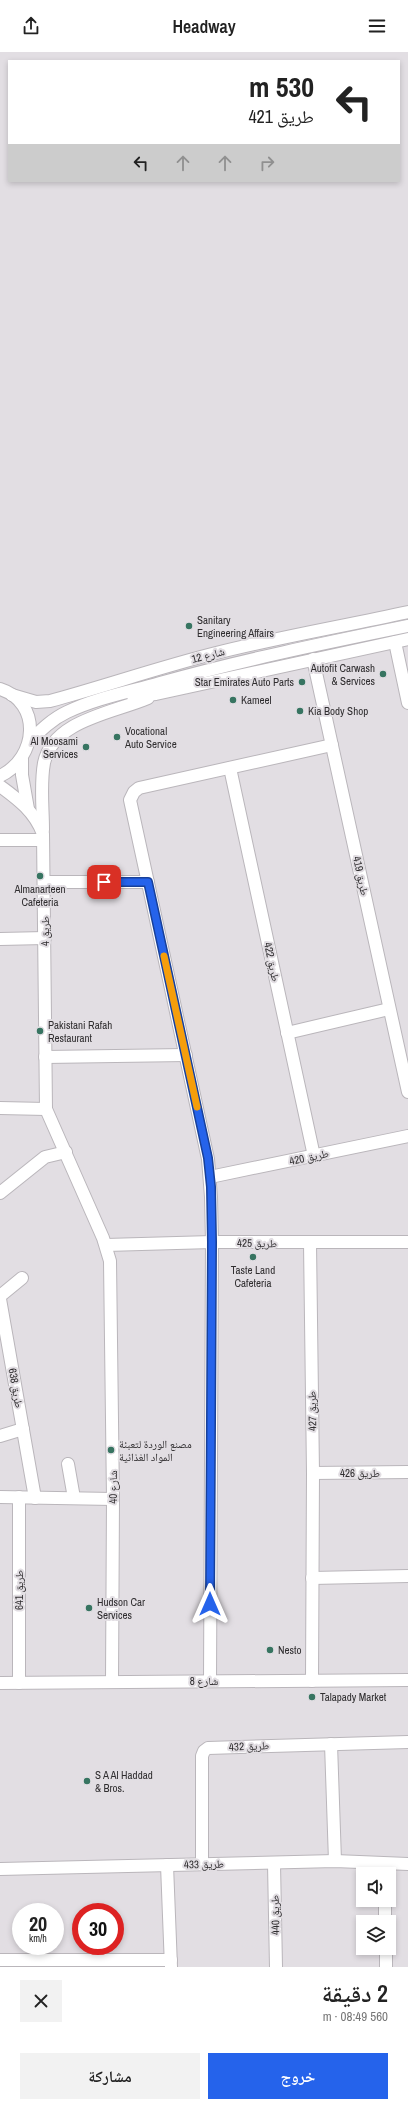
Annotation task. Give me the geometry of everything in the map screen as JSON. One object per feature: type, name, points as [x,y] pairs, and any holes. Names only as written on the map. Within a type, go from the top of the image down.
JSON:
[{"type":"street","name":"شارع 12","points":[[0,690],[36,702],[50,701],[134,675],[217,652],[296,634],[408,612]]},
{"type":"street","name":"شارع 12","points":[[29,742],[47,726],[67,712],[115,696],[234,664],[408,626]]},
{"type":"street","points":[[0,840],[43,837],[44,762],[50,748],[60,735],[72,726],[156,694],[408,639]]},
{"type":"street","points":[[395,642],[408,703]]},
{"type":"street","name":"طريق 419","points":[[313,659],[408,1092]]},
{"type":"street","points":[[115,696],[156,694]]},
{"type":"street","points":[[0,776],[13,769],[22,759],[29,742],[30,729],[27,716],[21,705],[12,695]]},
{"type":"street","points":[[210,1681],[212,1242],[210,1177],[186,1055],[130,800],[134,792],[139,788],[332,745]]},
{"type":"street","points":[[22,759],[23,781],[28,808]]},
{"type":"street","name":"طريق 422","points":[[230,768],[314,1156]]},
{"type":"street","points":[[0,786],[28,808]]},
{"type":"street","name":"طريق 4","points":[[28,808],[36,819],[43,837],[45,882],[46,1110],[55,1132],[66,1152],[106,1245]]},
{"type":"street","points":[[45,882],[148,882]]},
{"type":"street","points":[[0,939],[45,938]]},
{"type":"street","points":[[287,1033],[389,1009]]},
{"type":"street","points":[[45,1057],[186,1055]]},
{"type":"street","points":[[0,1108],[46,1110]]},
{"type":"street","points":[[45,1157],[55,1132]]},
{"type":"street","name":"طريق 420","points":[[210,1177],[408,1136]]},
{"type":"street","points":[[0,1193],[45,1157],[66,1152]]},
{"type":"street","name":"طريق 425","points":[[106,1245],[212,1242],[408,1242]]},
{"type":"street","name":"طريق 427","points":[[310,1243],[313,1473],[312,1681]]},
{"type":"street","name":"شارع 40","points":[[106,1245],[110,1261],[113,1498],[112,1682]]},
{"type":"street","points":[[0,1296],[22,1278]]},
{"type":"street","name":"طريق 638","points":[[0,1299],[35,1498]]},
{"type":"street","points":[[0,1436],[23,1429]]},
{"type":"street","points":[[68,1464],[74,1498]]},
{"type":"street","name":"طريق 426","points":[[313,1473],[408,1472]]},
{"type":"street","points":[[0,1497],[113,1498]]},
{"type":"street","name":"طريق 641","points":[[19,1498],[19,1683]]},
{"type":"street","points":[[312,1578],[408,1576]]},
{"type":"street","name":"شارع 8","points":[[0,1683],[408,1680]]},
{"type":"street","name":"طريق 432","points":[[202,1864],[202,1756],[204,1751],[208,1748],[408,1742]]},
{"type":"street","points":[[331,1744],[335,1862]]},
{"type":"street","name":"طريق 433","points":[[0,1869],[335,1862],[371,1867]]},
{"type":"street","name":"طريق 440","points":[[274,1864],[276,1967]]},
{"type":"street","name":"طريق 433","points":[[395,1867],[408,1864]]},
{"type":"street","points":[[0,1960],[171,1963],[167,1865]]},
{"type":"street","points":[[386,1955],[386,1967]]},
{"type":"slow traffic","points":[[164,956],[197,1107]]},
{"type":"place","name":"Sanitary Engineering Affairs","points":[[189,626]]},
{"type":"place","name":"Autofit Carwash & Services","points":[[383,674]]},
{"type":"place","name":"Star Emirates Auto Parts","points":[[302,682]]},
{"type":"place","name":"Kameel","points":[[233,700]]},
{"type":"place","name":"Kia Body Shop","points":[[300,711]]},
{"type":"place","name":"Vocational Auto Service","points":[[117,737]]},
{"type":"place","name":"Al Moosami Services","points":[[86,747]]},
{"type":"place","name":"Almanarteen Cafeteria","points":[[40,876]]},
{"type":"place","name":"Pakistani Rafah Restaurant","points":[[40,1031]]},
{"type":"place","name":"Taste Land Cafeteria","points":[[253,1257]]},
{"type":"place","name":"مصنع الوردة لتعبئة المواد الغذائية","points":[[111,1450]]},
{"type":"place","name":"Hudson Car Services","points":[[89,1608]]},
{"type":"place","name":"Nesto","points":[[270,1650]]},
{"type":"place","name":"Talapady Market","points":[[312,1697]]},
{"type":"place","name":"S A Al Haddad & Bros.","points":[[87,1781]]},
{"type":"route","points":[[104,882],[148,882],[208,1158],[211,1187],[212,1242],[210,1604]]}]
